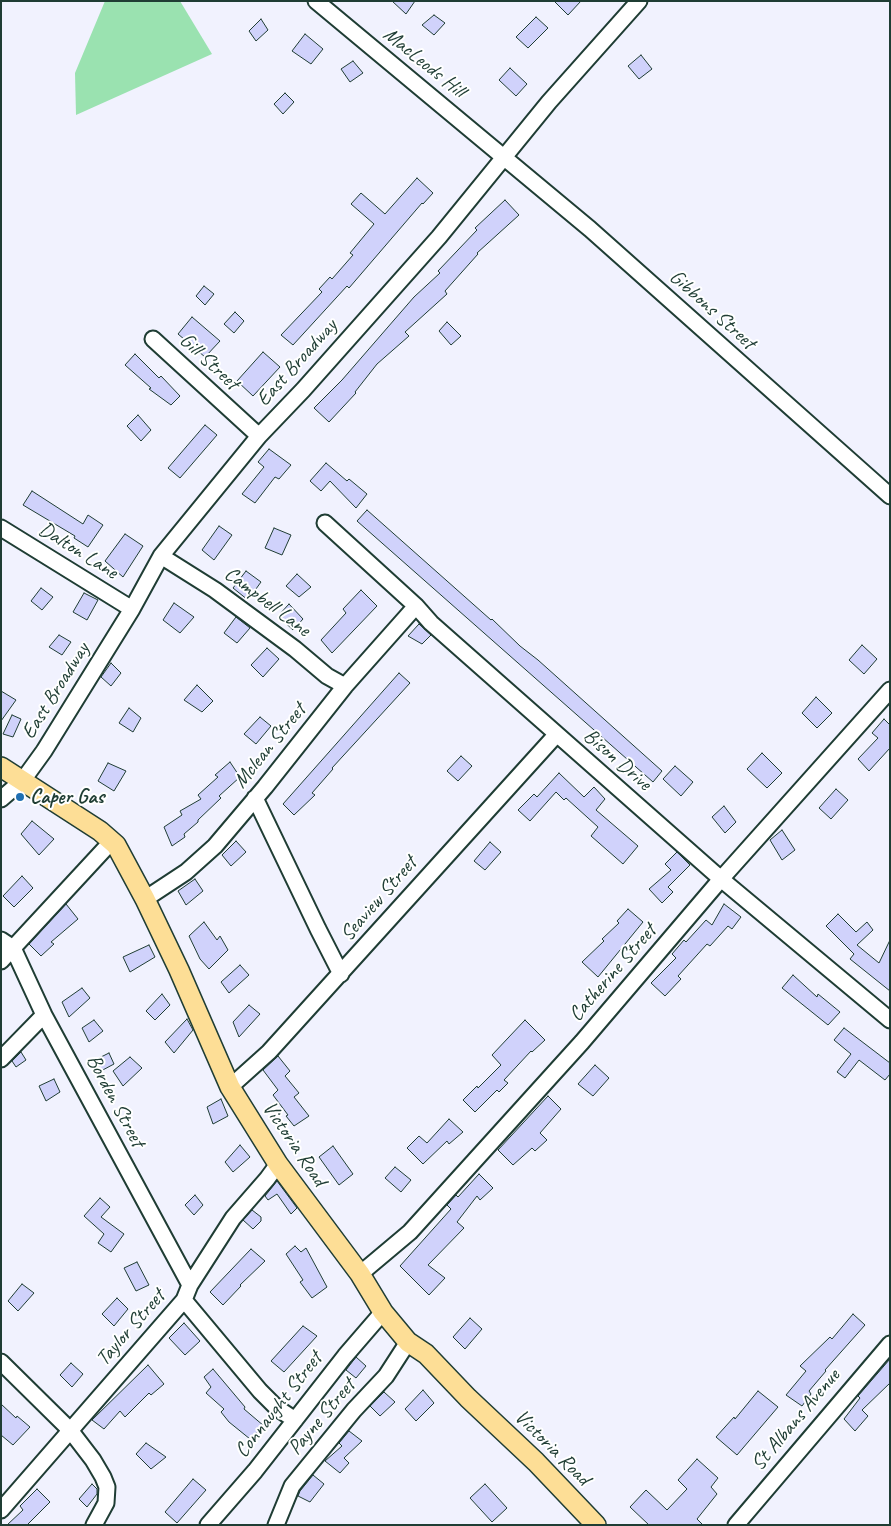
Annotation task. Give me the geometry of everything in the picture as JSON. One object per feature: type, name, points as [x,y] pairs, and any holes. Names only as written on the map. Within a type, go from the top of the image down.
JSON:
[{"type":"main road","name":"Victoria Road","points":[[1,767],[100,831],[121,852],[179,970],[230,1087],[278,1164],[360,1274],[383,1312],[408,1342],[426,1354],[468,1398],[536,1462],[587,1522]]},
{"type":"street","name":"MacLeods Hill","points":[[316,1],[505,158]]},
{"type":"street","name":"East Broadway","points":[[1,799],[23,780],[64,720],[132,609],[160,556],[259,436],[303,390],[439,237],[549,102],[639,1]]},
{"type":"street","name":"Gibbons Street","points":[[505,158],[590,229],[890,496]]},
{"type":"street","name":"Gill Street","points":[[153,339],[259,436]]},
{"type":"street","name":"Bison Drive","points":[[324,523],[416,606],[431,623],[721,879],[890,1020]]},
{"type":"street","name":"Dalton Lane","points":[[1,528],[132,609]]},
{"type":"street","name":"Campbell Lane","points":[[160,556],[215,590],[295,649],[327,676],[345,686]]},
{"type":"street","name":"Mclean Street","points":[[145,899],[186,872],[211,850],[240,819],[345,686],[416,606]]},
{"type":"street","name":"Catherine Street","points":[[360,1274],[410,1232],[582,1042],[721,879],[890,690]]},
{"type":"street","name":"Seaview Street","points":[[230,1087],[262,1060],[556,734]]},
{"type":"street","points":[[255,798],[341,974]]},
{"type":"street","points":[[1,961],[7,944],[112,841]]},
{"type":"street","name":"Borden Street","points":[[7,944],[190,1285]]},
{"type":"street","points":[[1,1059],[44,1014]]},
{"type":"street","name":"Taylor Street","points":[[1,1510],[184,1300],[190,1285],[233,1218],[267,1180],[278,1164]]},
{"type":"street","points":[[184,1300],[260,1391],[277,1408],[295,1420]]},
{"type":"street","name":"Connaught Street","points":[[208,1525],[383,1312]]},
{"type":"street","name":"Payne Street","points":[[276,1525],[292,1486],[354,1410],[386,1376],[408,1342]]},
{"type":"street","name":"St Albans Avenue","points":[[736,1525],[890,1344]]},
{"type":"street","points":[[1,1362],[70,1430],[93,1460],[107,1487],[106,1504],[94,1525]]},
{"type":"green space","points":[[105,1],[180,1],[212,54],[76,115],[75,73]]},
{"type":"building","points":[[392,1],[415,1],[406,14]]},
{"type":"building","points":[[554,1],[581,1],[568,15]]},
{"type":"building","points":[[434,15],[445,23],[434,35],[422,25]]},
{"type":"building","points":[[536,17],[548,28],[528,48],[516,37]]},
{"type":"building","points":[[261,19],[268,30],[256,41],[249,31]]},
{"type":"building","points":[[305,34],[323,49],[311,64],[292,51]]},
{"type":"building","points":[[641,55],[652,69],[639,79],[628,66]]},
{"type":"building","points":[[353,61],[363,73],[350,82],[341,69]]},
{"type":"building","points":[[510,68],[527,84],[516,96],[499,80]]},
{"type":"building","points":[[285,93],[294,102],[283,114],[274,104]]},
{"type":"building","points":[[417,178],[433,193],[422,203],[349,288],[347,286],[293,345],[281,335],[322,292],[319,289],[330,277],[332,279],[353,255],[350,253],[374,224],[351,204],[361,193],[385,214]]},
{"type":"building","points":[[505,200],[519,215],[477,253],[445,291],[447,294],[405,332],[409,336],[377,364],[356,393],[329,422],[314,408],[342,380],[414,297],[440,273],[438,271],[477,230],[475,228]]},
{"type":"building","points":[[204,286],[214,294],[205,305],[196,296]]},
{"type":"building","points":[[235,312],[244,321],[234,333],[224,324]]},
{"type":"building","points":[[192,317],[220,341],[205,357],[178,334]]},
{"type":"building","points":[[447,322],[461,336],[451,345],[439,331]]},
{"type":"building","points":[[263,352],[280,367],[253,396],[237,381]]},
{"type":"building","points":[[135,354],[159,378],[161,376],[180,396],[171,405],[149,389],[151,388],[125,365]]},
{"type":"building","points":[[138,415],[151,430],[141,441],[127,426]]},
{"type":"building","points":[[205,425],[217,435],[180,478],[168,468]]},
{"type":"building","points":[[269,449],[291,465],[279,479],[275,477],[255,503],[242,494],[264,467],[258,462]]},
{"type":"building","points":[[326,463],[347,481],[349,479],[367,494],[356,508],[330,481],[321,491],[310,481]]},
{"type":"building","points":[[32,491],[83,524],[88,515],[103,525],[88,547],[74,538],[75,536],[23,505]]},
{"type":"building","points":[[367,510],[662,771],[653,782],[357,521]]},
{"type":"building","points":[[219,526],[232,535],[214,560],[202,550]]},
{"type":"building","points":[[274,528],[291,535],[282,555],[265,548]]},
{"type":"building","points":[[125,534],[143,546],[123,577],[105,561]]},
{"type":"building","points":[[246,571],[261,582],[248,600],[233,588]]},
{"type":"building","points":[[297,574],[311,587],[299,597],[286,586]]},
{"type":"building","points":[[41,588],[53,597],[42,610],[31,601]]},
{"type":"building","points":[[361,590],[377,606],[332,653],[321,640],[346,613],[343,609]]},
{"type":"building","points":[[84,593],[98,600],[87,620],[73,612]]},
{"type":"building","points":[[174,603],[194,617],[180,633],[163,620]]},
{"type":"building","points":[[289,604],[303,619],[293,630],[278,616]]},
{"type":"building","points":[[236,617],[250,628],[237,643],[224,633]]},
{"type":"building","points":[[419,624],[431,635],[422,644],[408,636]]},
{"type":"building","points":[[59,635],[71,642],[62,655],[49,647]]},
{"type":"building","points":[[862,645],[877,659],[864,674],[849,660]]},
{"type":"building","points":[[267,648],[279,659],[263,677],[251,665]]},
{"type":"building","points":[[111,663],[121,673],[111,686],[101,677]]},
{"type":"building","points":[[399,673],[410,683],[332,768],[312,793],[315,795],[294,815],[283,804]]},
{"type":"building","points":[[197,685],[213,701],[202,712],[184,700]]},
{"type":"building","points":[[1,691],[16,700],[1,721]]},
{"type":"building","points":[[816,697],[832,713],[817,728],[802,713]]},
{"type":"building","points":[[129,708],[141,718],[133,732],[119,723]]},
{"type":"building","points":[[12,715],[21,719],[13,737],[3,734]]},
{"type":"building","points":[[260,717],[271,726],[256,744],[244,734]]},
{"type":"building","points":[[884,719],[890,725],[890,748],[869,771],[858,759],[878,738],[872,733]]},
{"type":"building","points":[[762,753],[782,773],[767,788],[747,769]]},
{"type":"building","points":[[461,756],[472,766],[458,781],[447,771]]},
{"type":"building","points":[[230,762],[240,777],[219,796],[221,798],[184,834],[185,837],[172,846],[164,827],[182,815],[180,811],[201,799],[198,795],[218,777],[215,775]]},
{"type":"building","points":[[108,763],[126,771],[114,791],[98,781]]},
{"type":"building","points":[[675,766],[693,782],[681,796],[663,779]]},
{"type":"building","points":[[559,773],[584,797],[594,787],[605,799],[596,810],[638,846],[623,864],[591,836],[598,827],[566,798],[564,800],[556,792],[530,821],[518,810],[534,794],[537,797]]},
{"type":"building","points":[[836,789],[848,800],[831,819],[819,808]]},
{"type":"building","points":[[724,806],[736,822],[725,833],[712,817]]},
{"type":"building","points":[[32,821],[54,839],[39,855],[21,834]]},
{"type":"building","points":[[782,830],[795,850],[782,860],[770,840]]},
{"type":"building","points":[[236,841],[246,852],[231,866],[222,855]]},
{"type":"building","points":[[490,842],[501,852],[485,870],[474,861]]},
{"type":"building","points":[[677,852],[690,865],[668,887],[673,892],[662,903],[649,889],[671,870],[665,864]]},
{"type":"building","points":[[22,876],[33,888],[14,907],[3,896]]},
{"type":"building","points":[[195,879],[203,891],[186,905],[178,891]]},
{"type":"building","points":[[66,904],[78,919],[51,942],[54,944],[41,956],[29,944]]},
{"type":"building","points":[[724,904],[741,917],[732,929],[728,926],[710,946],[707,944],[678,976],[681,979],[665,996],[651,983],[676,958],[672,954],[684,940],[686,942],[706,920],[712,925]]},
{"type":"building","points":[[628,909],[643,922],[598,977],[582,962],[604,941],[602,939],[619,923],[617,921]]},
{"type":"building","points":[[838,914],[856,932],[867,922],[873,930],[857,945],[879,963],[890,940],[890,991],[850,959],[854,954],[826,926]]},
{"type":"building","points":[[204,922],[217,940],[220,936],[228,950],[209,969],[200,959],[189,936]]},
{"type":"building","points":[[149,945],[155,957],[130,972],[123,957]]},
{"type":"building","points":[[240,965],[249,975],[229,993],[221,982]]},
{"type":"building","points":[[793,975],[817,997],[818,994],[840,1012],[828,1025],[782,988]]},
{"type":"building","points":[[82,988],[90,998],[69,1017],[62,1002]]},
{"type":"building","points":[[162,994],[170,1005],[155,1020],[146,1011]]},
{"type":"building","points":[[249,1005],[260,1014],[239,1037],[233,1022]]},
{"type":"building","points":[[187,1019],[193,1030],[174,1053],[165,1042]]},
{"type":"building","points":[[94,1020],[103,1031],[89,1042],[82,1028]]},
{"type":"building","points":[[525,1020],[545,1040],[531,1051],[504,1080],[508,1083],[499,1092],[497,1090],[475,1112],[463,1100],[501,1065],[492,1055]]},
{"type":"building","points":[[844,1028],[890,1063],[890,1074],[885,1080],[859,1060],[845,1078],[837,1072],[851,1054],[834,1040]]},
{"type":"building","points":[[21,1052],[26,1060],[16,1067],[12,1061]]},
{"type":"building","points":[[109,1053],[114,1064],[99,1072],[93,1061]]},
{"type":"building","points":[[278,1056],[290,1071],[285,1076],[299,1093],[294,1097],[309,1116],[294,1126],[273,1095],[278,1090],[263,1070]]},
{"type":"building","points":[[130,1057],[142,1068],[123,1086],[113,1071]]},
{"type":"building","points":[[595,1065],[609,1078],[593,1096],[578,1084]]},
{"type":"building","points":[[54,1079],[60,1092],[46,1101],[39,1086]]},
{"type":"building","points":[[548,1096],[561,1109],[540,1133],[547,1140],[535,1151],[532,1148],[513,1165],[498,1150]]},
{"type":"building","points":[[221,1099],[228,1116],[213,1124],[207,1107]]},
{"type":"building","points":[[449,1119],[463,1132],[449,1144],[447,1141],[423,1164],[407,1148],[419,1136],[427,1143]]},
{"type":"building","points":[[240,1145],[250,1157],[233,1172],[225,1162]]},
{"type":"building","points":[[333,1146],[353,1174],[339,1185],[319,1157]]},
{"type":"building","points":[[395,1167],[411,1180],[401,1192],[385,1178]]},
{"type":"building","points":[[479,1174],[493,1188],[480,1200],[477,1196],[457,1222],[464,1228],[428,1265],[445,1278],[429,1295],[400,1266],[451,1209],[447,1205],[456,1195],[458,1197]]},
{"type":"building","points":[[277,1181],[297,1208],[291,1214],[277,1194],[268,1200],[265,1196]]},
{"type":"building","points":[[195,1195],[203,1205],[194,1215],[185,1205]]},
{"type":"building","points":[[100,1198],[110,1207],[101,1217],[124,1234],[111,1252],[98,1243],[104,1234],[84,1216]]},
{"type":"building","points":[[252,1210],[261,1217],[261,1221],[253,1229],[243,1220]]},
{"type":"building","points":[[295,1246],[301,1252],[306,1248],[327,1287],[312,1298],[300,1282],[303,1280],[286,1254]]},
{"type":"building","points":[[251,1249],[265,1261],[240,1285],[223,1305],[210,1292]]},
{"type":"building","points":[[137,1262],[149,1285],[136,1291],[124,1268]]},
{"type":"building","points":[[22,1284],[34,1293],[18,1311],[8,1301]]},
{"type":"building","points":[[117,1298],[128,1309],[114,1326],[102,1314]]},
{"type":"building","points":[[853,1314],[865,1325],[825,1370],[809,1391],[811,1394],[802,1406],[786,1395],[806,1371],[800,1366],[830,1337],[832,1339]]},
{"type":"building","points":[[470,1318],[482,1329],[465,1349],[453,1337]]},
{"type":"building","points":[[184,1323],[200,1341],[185,1355],[169,1338]]},
{"type":"building","points":[[303,1326],[317,1336],[284,1372],[271,1361]]},
{"type":"building","points":[[356,1357],[366,1366],[356,1378],[346,1370]]},
{"type":"building","points":[[890,1359],[890,1383],[862,1410],[868,1416],[855,1431],[844,1419],[860,1398],[858,1396]]},
{"type":"building","points":[[71,1363],[83,1374],[72,1387],[60,1375]]},
{"type":"building","points":[[148,1365],[164,1384],[151,1395],[149,1393],[125,1417],[120,1411],[104,1429],[92,1420]]},
{"type":"building","points":[[213,1369],[245,1407],[244,1409],[264,1426],[250,1439],[229,1422],[221,1412],[224,1409],[206,1393],[211,1387],[204,1377]]},
{"type":"building","points":[[423,1390],[434,1403],[416,1421],[405,1409]]},
{"type":"building","points":[[758,1391],[778,1407],[737,1455],[716,1437],[734,1417],[735,1419]]},
{"type":"building","points":[[384,1392],[395,1402],[380,1416],[370,1406]]},
{"type":"building","points":[[1,1404],[16,1418],[17,1416],[30,1427],[13,1445],[1,1435]]},
{"type":"building","points":[[349,1431],[362,1441],[344,1458],[349,1463],[340,1473],[325,1461],[342,1446],[339,1443]]},
{"type":"building","points":[[146,1443],[166,1457],[151,1469],[136,1454]]},
{"type":"building","points":[[697,1459],[718,1478],[711,1487],[717,1494],[697,1519],[703,1525],[649,1525],[630,1507],[646,1490],[667,1510],[687,1489],[678,1480]]},
{"type":"building","points":[[313,1475],[324,1484],[310,1502],[298,1496]]},
{"type":"building","points":[[193,1479],[206,1490],[177,1523],[165,1512]]},
{"type":"building","points":[[92,1484],[97,1489],[97,1494],[87,1507],[79,1499]]},
{"type":"building","points":[[485,1484],[507,1508],[492,1522],[470,1498]]},
{"type":"building","points":[[37,1489],[50,1502],[27,1525],[7,1525],[23,1510],[20,1506]]},
{"type":"place","name":"Caper Gas","points":[[20,797]]}]
